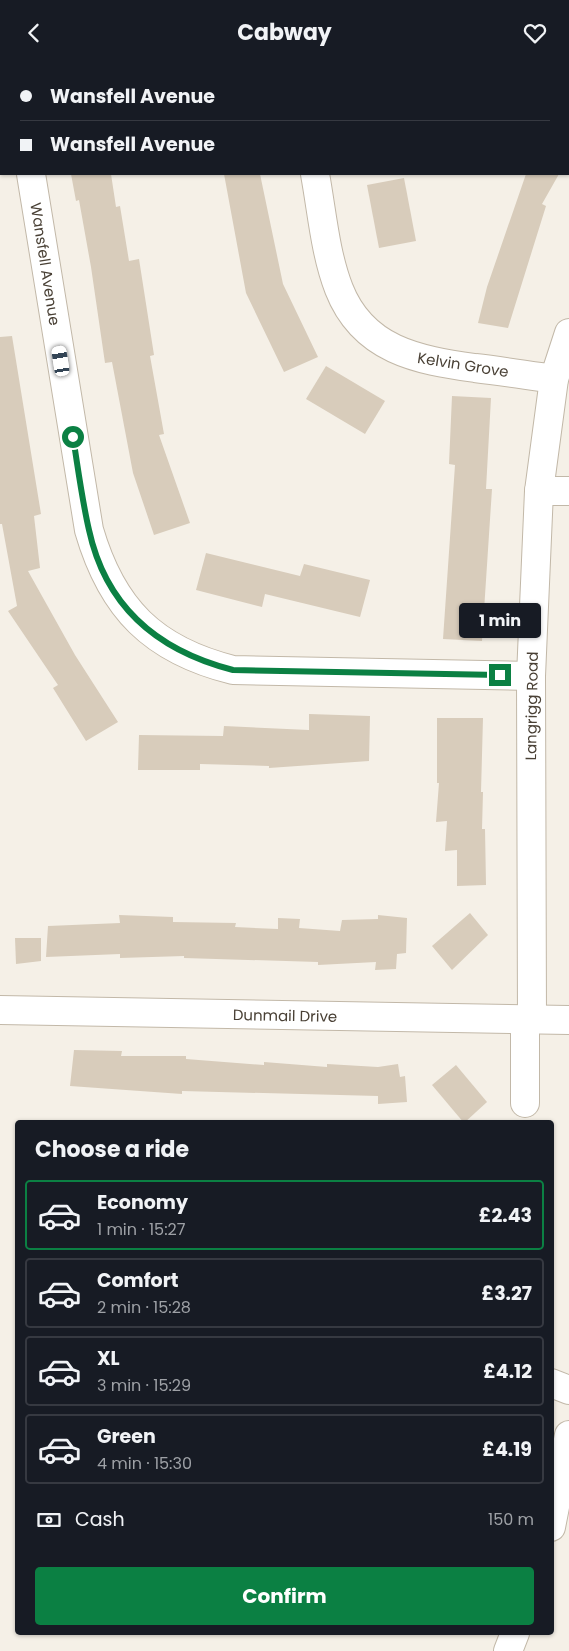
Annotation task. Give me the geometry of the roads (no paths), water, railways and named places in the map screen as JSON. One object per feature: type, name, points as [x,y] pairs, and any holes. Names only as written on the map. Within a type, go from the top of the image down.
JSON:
[{"type":"street","name":"Wansfell Avenue","points":[[30,175],[89,531],[96,556],[111,588],[132,615],[154,635],[179,652],[205,663],[233,670],[531,675]]},
{"type":"street","name":"Kelvin Grove","points":[[315,175],[332,269],[340,290],[355,317],[373,336],[388,347],[412,357],[554,379]]},
{"type":"street","name":"Langrigg Road","points":[[525,1103],[528,1021],[531,675],[539,491],[554,379],[569,333]]},
{"type":"street","points":[[539,491],[569,491]]},
{"type":"street","name":"Dunmail Drive","points":[[0,1010],[528,1021],[569,1020]]},
{"type":"street","points":[[554,1384],[569,1390]]},
{"type":"street","points":[[554,1512],[569,1435]]},
{"type":"street","points":[[508,1651],[514,1635]]}]
